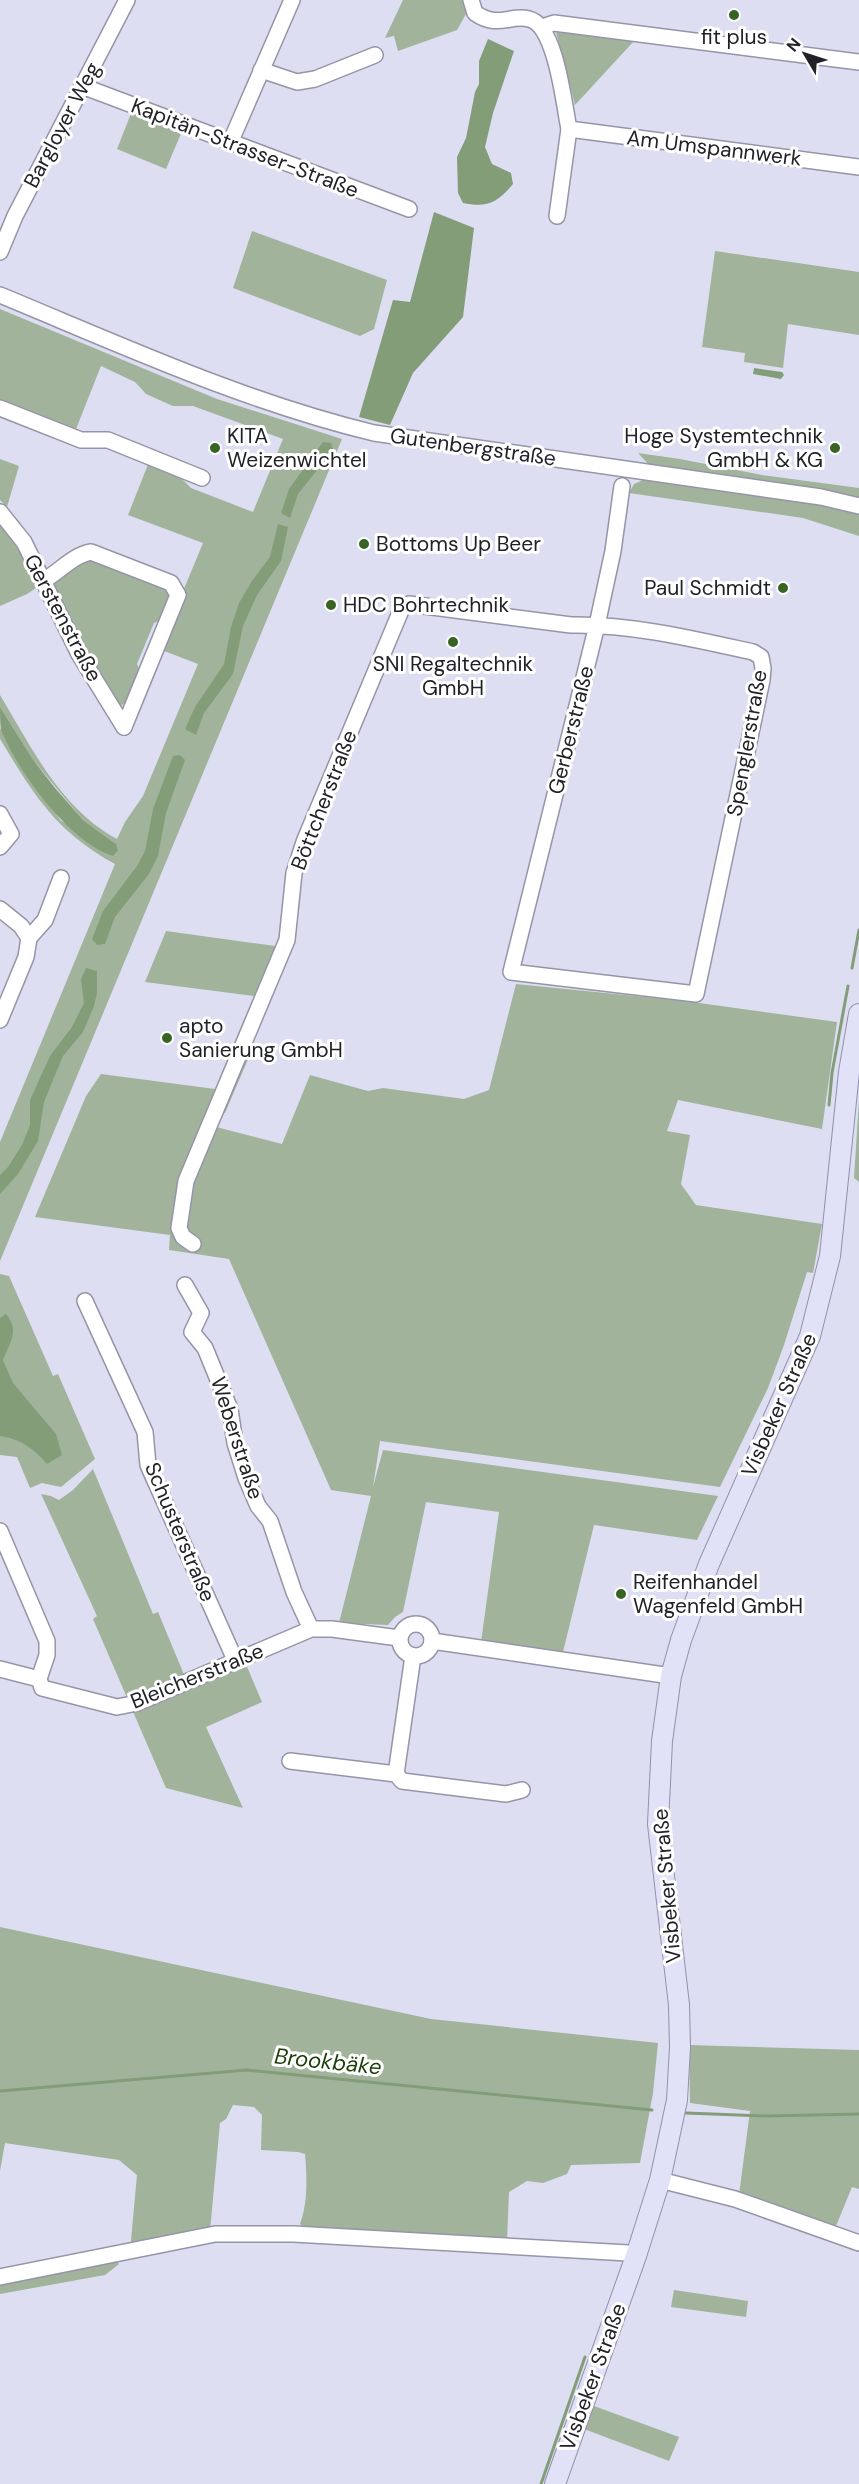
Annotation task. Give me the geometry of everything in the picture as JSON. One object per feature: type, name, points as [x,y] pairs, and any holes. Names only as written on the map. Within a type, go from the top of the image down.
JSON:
[{"type":"main road","name":"Visbeker Straße","points":[[555,2484],[636,2256],[660,2180],[676,2100],[680,2047],[679,2005],[658,1824],[662,1741],[671,1677],[681,1640],[709,1564],[810,1336],[830,1256],[849,1072],[859,1014]]},
{"type":"street","name":"Bargloyer Weg","points":[[0,252],[15,216],[128,0]]},
{"type":"street","points":[[230,143],[291,0]]},
{"type":"street","points":[[471,0],[475,14],[488,21],[530,19],[542,27],[550,41],[569,129],[557,216]]},
{"type":"street","points":[[542,27],[554,23],[859,62]]},
{"type":"street","points":[[261,70],[297,82],[315,79],[375,55]]},
{"type":"street","name":"Kapitän-Strasser-Straße","points":[[82,86],[409,209]]},
{"type":"street","name":"Am Umspannwerk","points":[[569,129],[859,167]]},
{"type":"street","name":"Gutenbergstraße","points":[[0,295],[274,405],[351,428],[821,497],[859,506]]},
{"type":"street","points":[[0,408],[81,440],[108,440],[202,478]]},
{"type":"street","name":"Gerberstraße","points":[[622,486],[613,550],[597,625],[511,972],[696,994]]},
{"type":"street","name":"Gerstenstraße","points":[[0,512],[24,542],[42,581],[79,654],[124,727],[178,595],[171,583],[92,552],[81,554],[56,574],[42,581]]},
{"type":"street","name":"Böttcherstraße","points":[[193,1244],[183,1237],[179,1228],[186,1181],[287,940],[294,873],[304,842],[402,608],[409,604],[571,625],[597,625]]},
{"type":"street","name":"Spenglerstraße","points":[[597,625],[753,652],[761,657],[764,668],[696,994]]},
{"type":"street","points":[[0,814],[10,834],[0,847]]},
{"type":"street","points":[[0,1020],[26,957],[29,938],[45,920],[61,878]]},
{"type":"street","points":[[0,909],[21,926],[29,938]]},
{"type":"street","name":"Weberstraße","points":[[185,1285],[201,1313],[192,1332],[205,1348],[222,1389],[230,1410],[235,1443],[246,1478],[258,1506],[270,1521],[294,1592],[311,1629]]},
{"type":"street","name":"Schusterstraße","points":[[85,1301],[145,1432],[148,1465],[236,1662]]},
{"type":"street","points":[[0,1531],[5,1549],[47,1641],[47,1655],[39,1679]]},
{"type":"street","points":[[417,1623],[427,1627],[432,1641],[424,1654],[413,1656],[401,1648],[399,1638],[407,1625],[417,1623]]},
{"type":"street","name":"Bleicherstraße","points":[[0,1669],[39,1679],[42,1688],[117,1707],[137,1703],[311,1629],[332,1629],[399,1638]]},
{"type":"street","points":[[432,1641],[671,1677]]},
{"type":"street","points":[[396,1774],[413,1656]]},
{"type":"street","points":[[290,1761],[396,1774],[402,1781],[496,1793],[506,1794],[522,1790]]},
{"type":"street","points":[[660,2180],[735,2199],[859,2243]]},
{"type":"street","points":[[0,2277],[215,2234],[294,2234],[489,2244],[628,2253],[636,2256]]},
{"type":"shaded area","points":[[403,0],[465,0],[466,14],[457,30],[398,51],[394,36],[385,38]]},
{"type":"shaded area","points":[[556,32],[634,41],[575,105]]},
{"type":"shaded area","points":[[488,39],[514,51],[493,113],[485,147],[492,164],[511,173],[513,184],[496,200],[479,205],[463,203],[458,193],[457,157],[466,138],[475,92],[479,84],[479,61]]},
{"type":"shaded area","points":[[132,111],[182,131],[166,169],[117,149]]},
{"type":"shaded area","points":[[434,212],[474,228],[463,317],[413,373],[390,425],[359,417],[393,300],[410,302]]},
{"type":"shaded area","points":[[252,231],[387,280],[374,329],[360,336],[233,288]]},
{"type":"shaded area","points":[[715,251],[859,272],[859,335],[788,324],[783,368],[744,362],[745,353],[702,347]]},
{"type":"shaded area","points":[[0,309],[217,399],[342,439],[0,1261],[0,1142],[115,864],[76,838],[48,810],[24,778],[0,739],[0,728],[22,767],[61,821],[116,844],[83,820],[34,761],[0,707],[0,695],[36,756],[63,794],[97,826],[117,839],[125,822],[143,796],[198,664],[159,649],[203,543],[128,515],[149,462],[183,480],[191,488],[253,512],[283,439],[193,406],[173,406],[146,394],[135,382],[101,366],[76,429],[0,400]]},
{"type":"shaded area","points":[[754,368],[782,372],[784,375],[781,379],[753,374]]},
{"type":"shaded area","points":[[323,442],[331,443],[333,450],[298,494],[290,518],[281,513],[289,489]]},
{"type":"shaded area","points":[[638,453],[762,475],[859,488],[859,499],[822,490],[650,466]]},
{"type":"shaded area","points":[[0,459],[19,466],[7,507],[0,500]]},
{"type":"shaded area","points":[[643,480],[820,502],[859,512],[859,536],[803,518],[629,493],[634,484]]},
{"type":"shaded area","points":[[0,522],[18,549],[36,588],[0,606]]},
{"type":"shaded area","points":[[278,524],[288,527],[281,561],[257,595],[243,626],[233,674],[204,713],[196,735],[185,729],[195,707],[224,664],[231,627],[239,603],[270,557]]},
{"type":"shaded area","points":[[84,556],[161,582],[169,594],[159,621],[154,623],[137,664],[139,669],[125,703],[120,706],[67,616],[53,587],[56,579]]},
{"type":"shaded area","points":[[0,707],[34,761],[55,788],[83,820],[116,844],[118,850],[113,856],[79,836],[47,804],[32,785],[1,730]]},
{"type":"shaded area","points":[[180,755],[185,760],[166,813],[158,856],[149,874],[115,917],[105,944],[97,945],[92,939],[103,911],[137,866],[145,851],[153,809],[173,756]]},
{"type":"shaded area","points":[[166,931],[275,946],[290,954],[285,960],[246,1055],[249,1057],[225,1113],[222,1113],[216,1127],[282,1144],[310,1075],[368,1091],[383,1088],[464,1099],[489,1090],[516,984],[685,1001],[837,1022],[822,1129],[678,1100],[667,1131],[690,1135],[681,1184],[696,1205],[822,1224],[813,1273],[807,1272],[768,1388],[720,1487],[380,1441],[373,1487],[383,1450],[718,1496],[697,1540],[594,1525],[563,1652],[481,1642],[499,1512],[426,1502],[403,1612],[388,1625],[339,1623],[371,1496],[331,1490],[229,1259],[169,1250],[170,1235],[35,1217],[86,1096],[101,1074],[215,1089],[254,996],[145,982]]},
{"type":"shaded area","points":[[86,968],[97,971],[97,993],[94,1006],[83,1032],[63,1056],[44,1102],[38,1141],[18,1174],[0,1194],[0,1175],[22,1145],[30,1125],[30,1100],[50,1056],[72,1027],[84,1003],[81,979]]},
{"type":"shaded area","points":[[859,1100],[859,1182],[854,1178]]},
{"type":"shaded area","points":[[0,1274],[9,1276],[53,1376],[58,1374],[95,1459],[61,1487],[42,1483],[30,1488],[17,1457],[0,1455]]},
{"type":"shaded area","points":[[6,1314],[13,1331],[3,1360],[13,1383],[56,1434],[62,1455],[47,1464],[26,1445],[0,1436],[0,1318]]},
{"type":"shaded area","points":[[93,1469],[153,1614],[158,1612],[185,1677],[245,1662],[262,1702],[206,1727],[243,1808],[166,1788],[93,1619],[97,1616],[41,1494],[59,1500],[73,1490]]},
{"type":"shaded area","points":[[0,1927],[431,2019],[658,2043],[653,2093],[640,2163],[571,2165],[567,2174],[543,2183],[527,2181],[509,2192],[507,2241],[306,2229],[300,2224],[306,2198],[305,2154],[261,2150],[262,2115],[254,2107],[233,2105],[226,2119],[220,2123],[210,2231],[132,2246],[137,2175],[119,2160],[5,2143],[0,2171]]},
{"type":"shaded area","points":[[689,2045],[859,2050],[859,2189],[852,2187],[836,2226],[739,2195],[750,2111],[690,2103]]},
{"type":"shaded area","points":[[115,2259],[119,2264],[105,2275],[0,2294],[0,2281]]},
{"type":"shaded area","points":[[674,2290],[748,2301],[746,2317],[671,2307]]},
{"type":"shaded area","points":[[594,2406],[679,2437],[669,2461],[584,2429]]},
{"type":"waterway","points":[[852,968],[859,930]]},
{"type":"waterway","points":[[829,1105],[832,1073],[848,986]]},
{"type":"waterway","name":"Brookbäke","points":[[0,2091],[247,2070],[652,2110]]},
{"type":"waterway","name":"Brookbäke","points":[[686,2113],[767,2116],[859,2114]]},
{"type":"waterway","points":[[541,2484],[585,2357]]},
{"type":"place","name":"fit plus","points":[[734,15]]},
{"type":"place","name":"KITA Weizenwichtel","points":[[215,448]]},
{"type":"place","name":"Hoge Systemtechnik GmbH & KG","points":[[835,448]]},
{"type":"place","name":"Bottoms Up Beer","points":[[364,544]]},
{"type":"place","name":"Paul Schmidt","points":[[783,588]]},
{"type":"place","name":"HDC Bohrtechnik","points":[[331,605]]},
{"type":"place","name":"SNI Regaltechnik GmbH","points":[[453,642]]},
{"type":"place","name":"apto Sanierung GmbH","points":[[167,1038]]},
{"type":"place","name":"Reifenhandel Wagenfeld GmbH","points":[[621,1594]]}]
